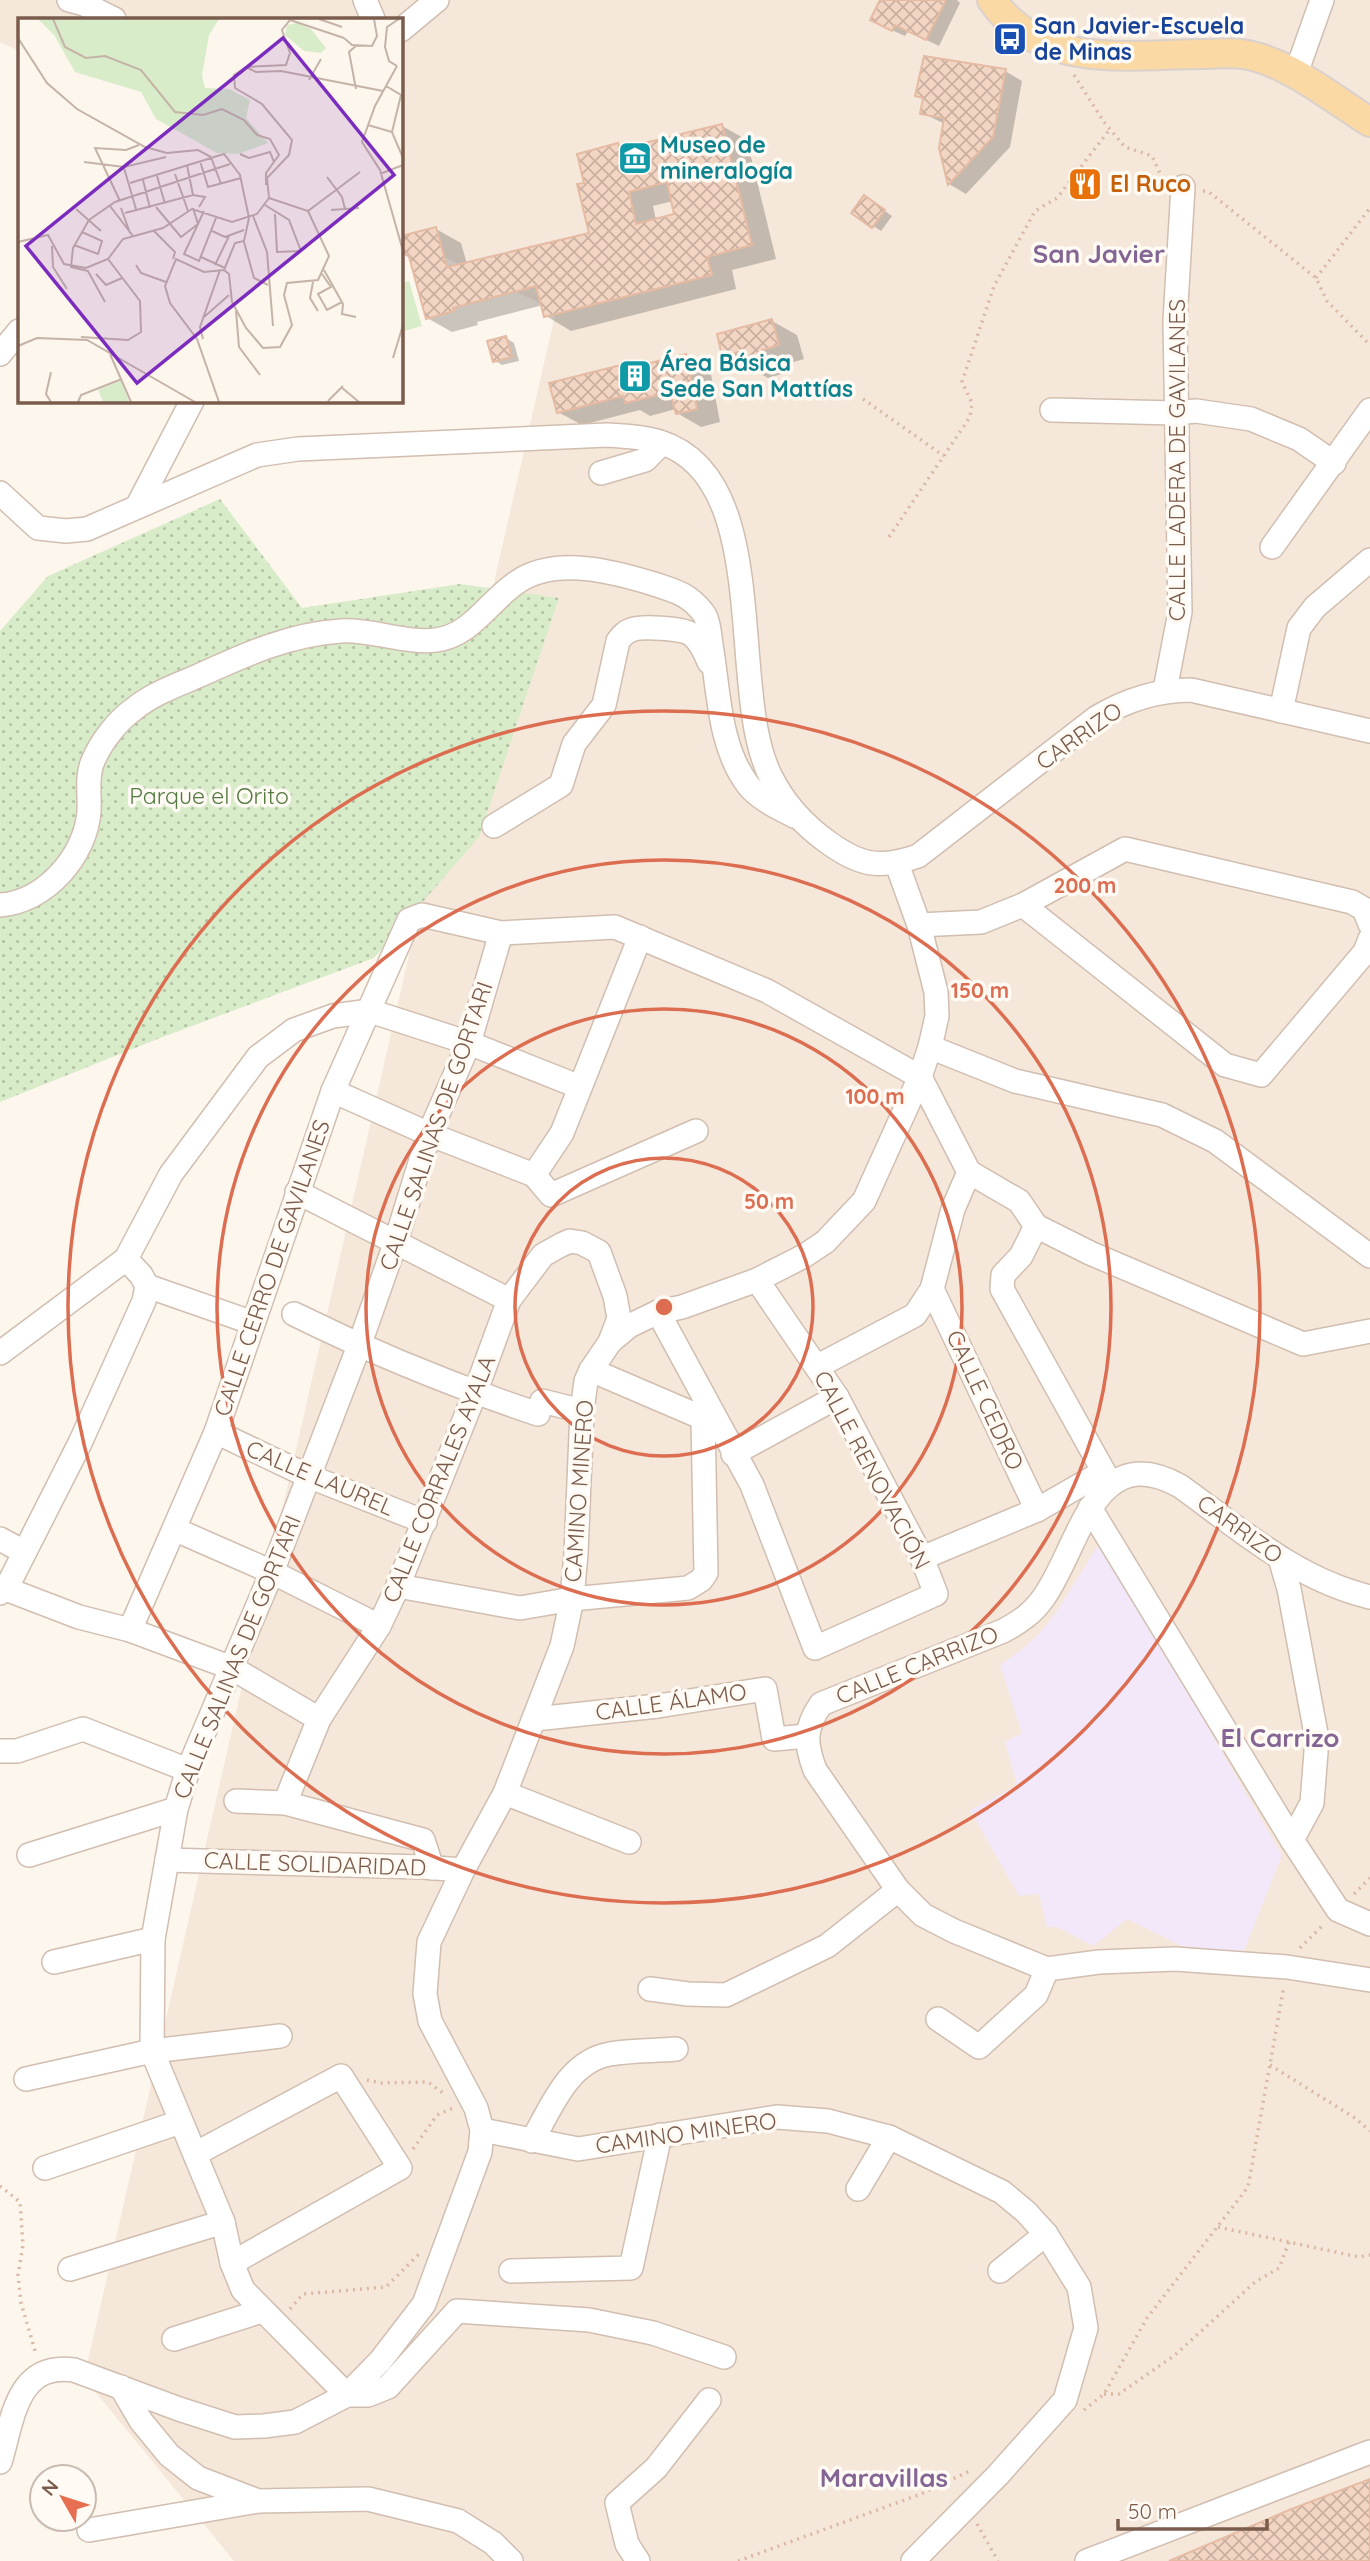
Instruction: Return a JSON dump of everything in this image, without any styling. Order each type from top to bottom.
[{"type":"main road","points":[[992,0],[1016,28],[1041,43],[1067,52],[1242,54],[1267,60],[1370,122]]},
{"type":"street","points":[[69,0],[84,4],[112,18]]},
{"type":"street","points":[[365,0],[373,18]]},
{"type":"street","points":[[402,29],[438,0]]},
{"type":"street","points":[[1295,76],[1322,0]]},
{"type":"street","name":"CALLE LADERA DE GAVILANES","points":[[1165,690],[1180,612],[1175,321],[1184,187]]},
{"type":"street","points":[[0,356],[18,332]]},
{"type":"street","points":[[0,356],[18,355]]},
{"type":"street","points":[[137,507],[191,402]]},
{"type":"street","points":[[1052,410],[1175,414],[1196,411],[1251,419],[1299,439],[1334,463]]},
{"type":"street","points":[[1272,547],[1370,410]]},
{"type":"street","points":[[0,494],[38,528],[66,531],[87,529],[257,455],[298,449],[607,435],[638,437],[662,443],[700,468],[713,485],[724,508],[733,533],[761,751],[770,775],[804,822]]},
{"type":"street","points":[[601,473],[645,460],[662,443]]},
{"type":"street","points":[[1280,711],[1299,628],[1315,607],[1370,561]]},
{"type":"street","points":[[0,905],[16,904],[41,891],[75,854],[89,814],[92,763],[108,735],[133,709],[169,688],[262,648],[307,636],[344,631],[436,641],[461,632],[517,581],[546,570],[575,568],[630,576],[687,597],[706,616],[725,734],[732,757],[749,786],[768,802],[804,822],[846,855],[872,865],[897,864]]},
{"type":"street","points":[[494,825],[561,785],[574,744],[604,705],[618,641],[625,633],[634,629],[681,630],[692,635],[701,645],[716,674]]},
{"type":"street","name":"CARRIZO","points":[[897,864],[918,856],[938,842],[1096,718],[1119,704],[1165,690],[1191,690],[1370,731]]},
{"type":"street","points":[[919,925],[981,922],[1023,905],[1125,849],[1352,902],[1364,909],[1370,924]]},
{"type":"street","name":"CAMINO MINERO","points":[[42,2372],[61,2368],[74,2370],[235,2427],[295,2421],[347,2395],[381,2360],[424,2304],[481,2152],[482,2130],[430,2021],[425,1994],[429,1942],[463,1870],[505,1793],[562,1646],[572,1599],[586,1381],[610,1342],[629,1326],[659,1312],[682,1307],[757,1280],[804,1256],[824,1242],[864,1201],[920,1077],[937,1016],[936,992],[919,925],[897,864]]},
{"type":"street","points":[[1023,905],[1226,1065],[1261,1075],[1365,952],[1370,939]]},
{"type":"street","name":"CALLE CERRO DE GAVILANES","points":[[130,1630],[216,1432],[332,1091],[409,920],[422,915],[501,933]]},
{"type":"street","points":[[501,933],[615,927],[767,991],[920,1077],[969,1172],[1018,1200],[1036,1226],[1090,1253],[1303,1344],[1370,1331]]},
{"type":"street","name":"CALLE SALINAS DE GORTARI","points":[[347,2395],[243,2290],[232,2263],[223,2222],[152,2051],[153,1939],[176,1809],[188,1770],[272,1572],[359,1346],[395,1244],[429,1134],[469,1043],[501,933]]},
{"type":"street","points":[[534,1175],[562,1133],[640,937]]},
{"type":"street","points":[[0,1353],[126,1259],[171,1174],[258,1057],[294,1031],[333,1016],[370,1011],[469,1043],[580,1087]]},
{"type":"street","points":[[930,1047],[1015,1081],[1162,1115],[1194,1130],[1215,1140],[1370,1256]]},
{"type":"street","points":[[332,1091],[429,1134],[534,1175],[551,1195],[696,1131]]},
{"type":"street","points":[[818,1366],[915,1315],[932,1289],[953,1209],[969,1172]]},
{"type":"street","points":[[297,1192],[509,1300]]},
{"type":"street","points":[[1036,1226],[1021,1256],[1003,1275],[1002,1289],[1106,1477]]},
{"type":"street","name":"CALLE CORRALES AYALA","points":[[285,1803],[319,1719],[379,1626],[398,1586],[509,1300],[543,1255],[570,1241],[582,1243],[599,1252],[615,1296],[619,1318],[610,1342]]},
{"type":"street","points":[[126,1259],[147,1286],[144,1301],[80,1443],[3,1591],[79,1617],[130,1630],[232,1668],[319,1719]]},
{"type":"street","name":"CALLE RENOVACIÓN","points":[[733,1454],[752,1485],[768,1521],[815,1648],[936,1594],[922,1558],[838,1397],[757,1280]]},
{"type":"street","points":[[147,1286],[253,1324]]},
{"type":"street","name":"CALLE CEDRO","points":[[932,1289],[1037,1510]]},
{"type":"street","points":[[659,1312],[733,1454],[838,1397]]},
{"type":"street","points":[[294,1314],[359,1346],[475,1393],[538,1414],[542,1401],[582,1411]]},
{"type":"street","points":[[398,1586],[520,1608],[572,1599],[688,1588],[701,1580],[706,1573],[703,1418],[591,1370]]},
{"type":"street","name":"CALLE LAUREL","points":[[216,1432],[308,1476],[425,1522]]},
{"type":"street","name":"CARRIZO","points":[[922,1558],[1037,1510],[1106,1477],[1140,1474],[1163,1476],[1280,1558],[1319,1581],[1370,1597]]},
{"type":"street","name":"CALLE CARRIZO","points":[[807,1737],[812,1716],[821,1704],[1003,1631],[1026,1618],[1055,1580],[1106,1477]]},
{"type":"street","points":[[1090,1508],[1292,1840],[1338,1910],[1370,1924]]},
{"type":"street","points":[[174,1529],[272,1572],[379,1626]]},
{"type":"street","points":[[0,1539],[24,1552]]},
{"type":"street","points":[[1280,1558],[1289,1589],[1317,1739],[1312,1803],[1292,1840]]},
{"type":"street","name":"CALLE ÁLAMO","points":[[535,1719],[658,1706],[765,1689],[774,1739],[807,1737]]},
{"type":"street","points":[[0,1751],[17,1751],[83,1729],[188,1770]]},
{"type":"street","points":[[807,1737],[807,1748],[815,1770],[898,1890],[923,1915],[938,1924],[1047,1969],[1099,1962],[1175,1959],[1287,1968],[1370,1980]]},
{"type":"street","points":[[505,1793],[629,1842]]},
{"type":"street","points":[[236,1801],[285,1803],[423,1840],[432,1868]]},
{"type":"street","points":[[29,1855],[176,1809]]},
{"type":"street","name":"CALLE SOLIDARIDAD","points":[[167,1860],[463,1870]]},
{"type":"street","points":[[650,1989],[726,1995],[827,1946],[898,1890]]},
{"type":"street","points":[[54,1962],[153,1939]]},
{"type":"street","points":[[937,2019],[979,2047],[1036,1995],[1047,1969]]},
{"type":"street","points":[[26,2079],[152,2051],[280,2036]]},
{"type":"street","points":[[532,2141],[562,2088],[578,2069],[608,2054],[676,2049]]},
{"type":"street","points":[[195,2154],[341,2076],[400,2168],[232,2263]]},
{"type":"street","name":"CAMINO MINERO","points":[[482,2130],[578,2149],[776,2117],[828,2122],[889,2137],[1002,2192],[1046,2234],[1079,2287],[1086,2328],[1065,2400],[998,2475],[913,2561]]},
{"type":"street","points":[[44,2168],[180,2122]]},
{"type":"street","points":[[510,2271],[631,2268],[660,2135]]},
{"type":"street","points":[[859,2189],[889,2137]]},
{"type":"street","points":[[70,2269],[223,2222]]},
{"type":"street","points":[[1000,2271],[1046,2234]]},
{"type":"street","points":[[347,2395],[369,2395],[388,2387],[457,2311],[589,2320],[653,2333],[724,2357]]},
{"type":"street","points":[[174,2339],[270,2316]]},
{"type":"street","points":[[0,2462],[20,2397],[26,2386],[42,2372]]},
{"type":"street","points":[[121,2387],[141,2421],[169,2455],[198,2478],[258,2501]]},
{"type":"street","points":[[638,2561],[627,2544],[617,2503],[656,2468],[709,2400]]},
{"type":"street","points":[[169,2455],[168,2429],[179,2409]]},
{"type":"street","points":[[1087,2561],[1370,2452]]},
{"type":"street","points":[[98,2528],[258,2501],[368,2499],[458,2521],[492,2543],[511,2561]]},
{"type":"path","points":[[889,537],[970,417],[972,403],[962,382],[994,286],[1035,211],[1057,198],[1110,129]]},
{"type":"path","points":[[1370,208],[1316,278],[1327,301],[1370,345]]},
{"type":"path","points":[[863,399],[944,456]]},
{"type":"path","points":[[1287,1968],[1248,2187],[1147,2318],[1104,2394],[1119,2394],[1175,2355],[1255,2282],[1279,2268],[1289,2242]]},
{"type":"path","points":[[1270,2065],[1355,2118],[1370,2131]]},
{"type":"path","points":[[341,2076],[380,2083],[428,2082],[450,2099],[470,2106]]},
{"type":"path","points":[[400,2168],[437,2115],[470,2106]]},
{"type":"path","points":[[0,2186],[20,2202],[23,2245],[18,2275],[21,2303],[42,2372]]},
{"type":"path","points":[[1218,2227],[1359,2257],[1370,2255]]},
{"type":"path","points":[[270,2316],[303,2294],[386,2287],[423,2251]]},
{"type":"path","points":[[738,2561],[921,2494],[979,2466]]},
{"type":"path","points":[[972,2513],[994,2560]]},
{"type":"shaded area","points":[[0,0],[1370,0],[1370,2561],[234,2561],[84,2378],[556,311],[402,236],[402,18],[18,18],[18,51],[0,42]]},
{"type":"shaded area","points":[[1100,1542],[1282,1855],[1243,1953],[1182,1946],[1127,1919],[1093,1946],[1057,1927],[1047,1927],[1039,1894],[1019,1896],[970,1810],[1017,1786],[1005,1742],[1022,1733],[1000,1665],[1041,1632]]},
{"type":"green space","points":[[409,281],[422,326],[402,332],[402,283]]},
{"type":"green space","name":"Parque el Orito","points":[[220,499],[302,608],[460,584],[559,598],[479,837],[374,958],[160,1038],[0,1102],[0,631],[48,576]]},
{"type":"building","points":[[880,0],[946,0],[926,40],[895,25],[892,31],[870,20]]},
{"type":"building","points":[[924,56],[1006,69],[993,137],[948,185],[939,148],[944,118],[920,114],[923,98],[915,96]]},
{"type":"building","points":[[722,124],[752,245],[707,257],[712,275],[544,317],[536,286],[453,308],[454,311],[426,319],[408,253],[402,255],[402,236],[436,227],[447,267],[589,233],[577,184],[584,183],[577,154],[618,143],[620,149]],"holes":[[[667,182],[674,214],[636,224],[629,192]]]},
{"type":"building","points":[[864,195],[885,210],[872,228],[851,213]]},
{"type":"building","points":[[772,319],[779,345],[762,350],[764,358],[741,364],[738,352],[722,356],[717,334]]},
{"type":"building","points":[[506,336],[512,357],[493,362],[487,341]]},
{"type":"building","name":"Área Básica Sede San Mattías","points":[[686,354],[697,409],[676,414],[670,392],[625,403],[623,396],[557,413],[549,383],[625,364],[626,369]]},
{"type":"building","points":[[1370,2479],[1370,2561],[1169,2561],[1289,2510]]},
{"type":"place","name":"San Javier-Escuela de Minas","points":[[1010,39]]},
{"type":"place","name":"Museo de mineralogía","points":[[635,158]]},
{"type":"place","name":"El Ruco","points":[[1085,184]]},
{"type":"place","name":"Área Básica Sede San Mattías","points":[[635,376]]},
{"type":"district","name":"San Javier","points":[[1099,254]]},
{"type":"district","name":"El Carrizo","points":[[1280,1738]]},
{"type":"district","name":"Maravillas","points":[[884,2478]]}]
